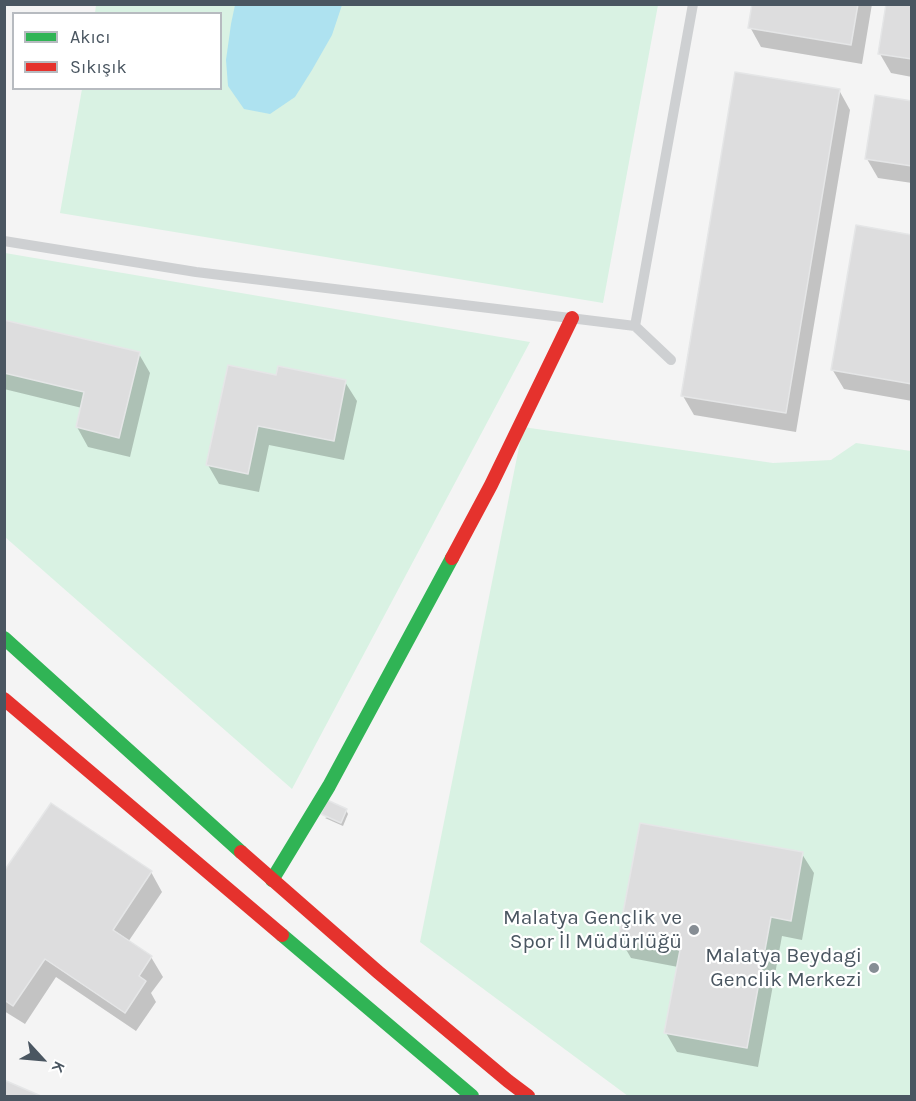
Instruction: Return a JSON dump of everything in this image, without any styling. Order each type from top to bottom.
[{"type":"main road","points":[[272,880],[329,786],[491,485],[572,318]]},
{"type":"main road","points":[[4,638],[272,880],[378,972],[528,1096]]},
{"type":"main road","points":[[4,699],[472,1096]]},
{"type":"lane","points":[[635,326],[693,4]]},
{"type":"lane","points":[[4,241],[196,272],[635,326],[671,360]]},
{"type":"green space","points":[[96,5],[658,5],[603,303],[60,213],[82,90],[222,90],[222,12],[95,12]]},
{"type":"green space","points":[[5,253],[530,342],[292,789],[5,537]]},
{"type":"green space","points":[[523,427],[773,463],[831,460],[856,443],[911,451],[911,1096],[628,1096],[420,942]]},
{"type":"water","points":[[235,5],[342,5],[332,35],[295,97],[270,114],[244,109],[228,86],[226,60]]},
{"type":"building","points":[[752,4],[858,4],[851,45],[748,28]]},
{"type":"building","points":[[886,4],[912,4],[912,59],[878,54]]},
{"type":"building","points":[[735,72],[840,89],[786,413],[681,396]]},
{"type":"building","points":[[875,95],[912,101],[912,166],[865,159]]},
{"type":"building","points":[[856,225],[912,235],[912,384],[831,370]]},
{"type":"building","points":[[4,320],[140,352],[119,438],[76,427],[84,392],[4,373]]},
{"type":"building","points":[[228,365],[276,375],[278,366],[346,380],[334,441],[258,426],[248,474],[206,465]]},
{"type":"building","points":[[327,800],[347,809],[341,823],[321,814]]},
{"type":"building","points":[[51,803],[152,871],[113,930],[152,956],[139,976],[146,981],[125,1013],[45,959],[13,1006],[4,1000],[4,871]]},
{"type":"building","name":"Malatya Gençlik ve Spor İl Müdürlüğü","points":[[640,823],[803,852],[791,921],[771,917],[747,1048],[664,1033],[680,950],[618,939]]},
{"type":"building","points":[[4,1080],[41,1096],[4,1096]]},
{"type":"traffic: fast","points":[[272,880],[329,786],[452,558]]},
{"type":"traffic: fast","points":[[4,638],[241,852]]},
{"type":"traffic: fast","points":[[282,935],[472,1096]]},
{"type":"traffic: jam","points":[[452,558],[491,485],[572,318]]},
{"type":"traffic: jam","points":[[4,699],[282,935]]},
{"type":"traffic: jam","points":[[241,852],[378,972],[528,1096]]},
{"type":"place","name":"Malatya Gençlik ve Spor İl Müdürlüğü","points":[[694,930]]},
{"type":"place","name":"Malatya Beydagi Genclik Merkezi","points":[[874,968]]}]
